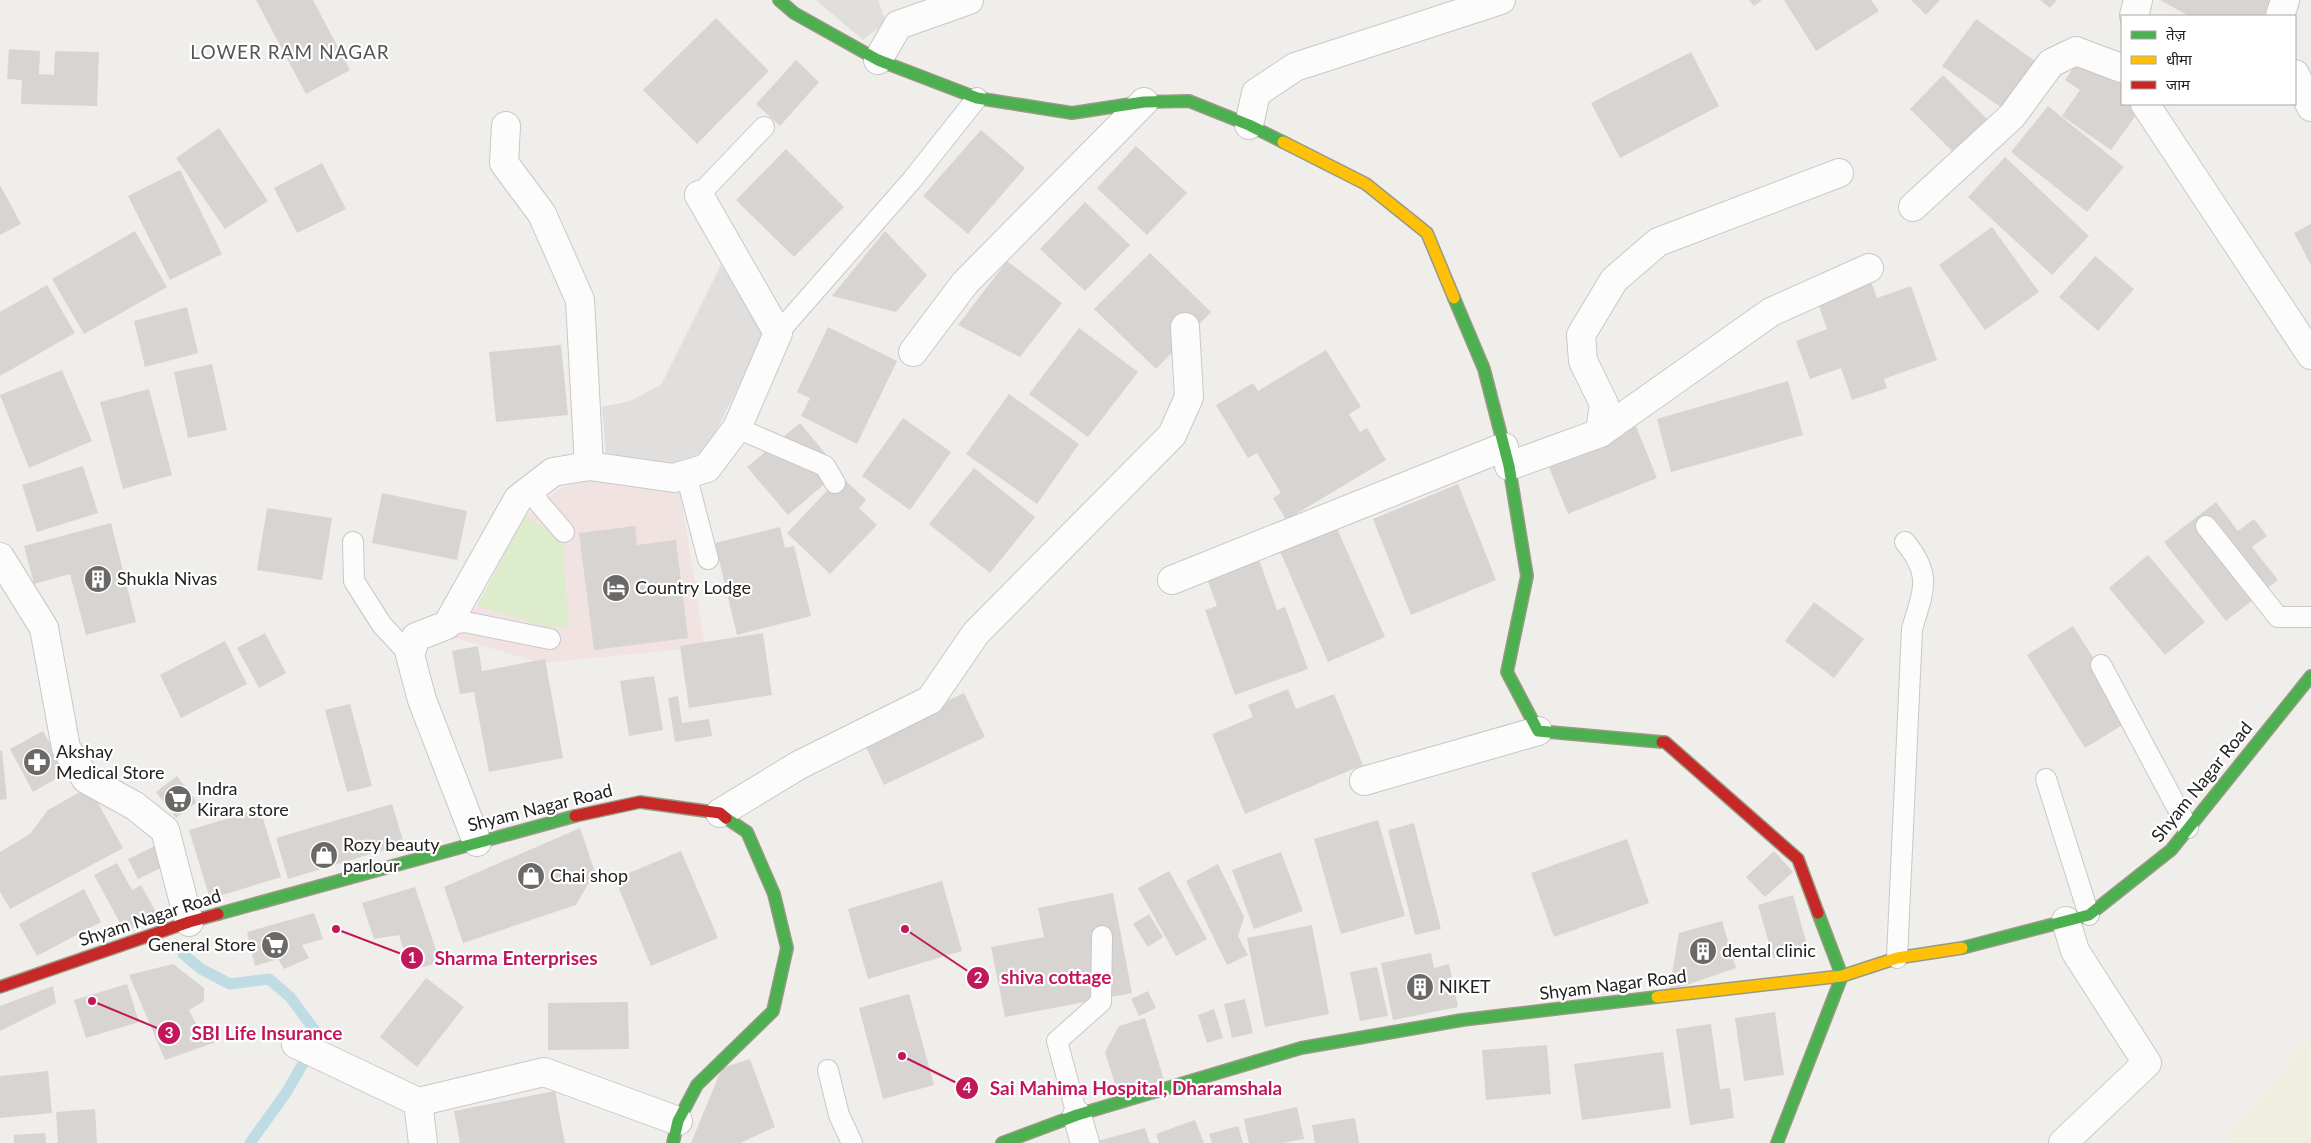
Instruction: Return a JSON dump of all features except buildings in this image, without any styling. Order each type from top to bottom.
[{"type":"street","points":[[779,0],[794,13],[878,60],[977,98],[1072,113],[1144,102],[1189,101],[1249,125],[1366,184],[1427,233],[1484,369],[1507,457],[1527,576],[1507,672],[1538,731]]},
{"type":"street","points":[[878,60],[898,26],[969,0]]},
{"type":"street","points":[[1249,125],[1256,92],[1295,67],[1501,0]]},
{"type":"street","points":[[2134,15],[2138,0]]},
{"type":"street","points":[[2280,15],[2285,0]]},
{"type":"street","points":[[1913,207],[2012,116],[2051,63],[2076,51],[2121,67]]},
{"type":"street","points":[[2296,76],[2311,107]]},
{"type":"street","points":[[913,352],[965,283],[1144,102]]},
{"type":"street","points":[[2146,105],[2311,355]]},
{"type":"street","points":[[506,126],[504,163],[542,214],[580,300],[589,466]]},
{"type":"street","points":[[1600,433],[1604,404],[1583,361],[1581,334],[1614,280],[1658,242],[1839,173]]},
{"type":"street","points":[[477,842],[422,700],[410,655],[416,637],[447,625],[518,500],[553,472],[589,466],[674,478],[707,468],[737,428],[778,333],[699,195]]},
{"type":"street","points":[[1172,580],[1507,457],[1600,433],[1771,312],[1869,268]]},
{"type":"street","points":[[720,813],[799,765],[930,700],[976,633],[1172,435],[1189,396],[1185,326]]},
{"type":"street","points":[[4,575],[44,628],[66,748],[86,779],[135,806],[165,830],[189,922]]},
{"type":"street","name":"Shyam Nagar Road","points":[[1002,1143],[1077,1115],[1301,1048],[1462,1020],[1842,976],[1897,958],[1973,946],[2077,918],[2171,850],[2311,676]]},
{"type":"street","points":[[1364,781],[1538,731],[1665,742],[1798,860],[1842,976],[1778,1143]]},
{"type":"street","name":"Shyam Nagar Road","points":[[0,987],[189,922],[567,818],[640,802],[720,813],[747,832],[774,894],[787,948],[773,1011],[697,1085],[676,1132]]},
{"type":"street","points":[[2063,1143],[2148,1063],[2076,951],[2077,918]]},
{"type":"street","points":[[296,1044],[418,1102],[544,1072],[676,1132]]},
{"type":"street","points":[[418,1102],[423,1143]]},
{"type":"street","points":[[1077,1115],[1085,1143]]},
{"type":"lane","points":[[778,333],[912,180],[977,98]]},
{"type":"lane","points":[[699,195],[764,128]]},
{"type":"lane","points":[[737,428],[825,466],[835,483]]},
{"type":"lane","points":[[686,474],[708,559]]},
{"type":"lane","points":[[530,489],[564,532]]},
{"type":"lane","points":[[2206,526],[2278,617],[2311,616]]},
{"type":"lane","points":[[353,542],[354,581],[382,625],[410,655]]},
{"type":"lane","points":[[1897,958],[1912,630],[1924,586],[1919,559],[1905,542]]},
{"type":"lane","points":[[447,625],[465,622],[550,639]]},
{"type":"lane","points":[[2102,665],[2188,828]]},
{"type":"lane","points":[[2046,779],[2077,918]]},
{"type":"lane","points":[[1077,1115],[1057,1041],[1101,1002],[1102,936]]},
{"type":"lane","points":[[828,1070],[839,1114],[852,1143]]},
{"type":"shaded area","points":[[816,0],[878,0],[886,22],[863,40]]},
{"type":"shaded area","points":[[721,265],[765,332],[708,448],[690,458],[668,465],[606,453],[602,407],[630,401],[661,385]]},
{"type":"shaded area","points":[[587,478],[680,492],[705,647],[542,663],[452,637],[477,606],[525,516],[559,489]]},
{"type":"green space","points":[[525,516],[562,539],[569,626],[549,627],[477,606]]},
{"type":"green space","points":[[2311,1036],[2311,1143],[2231,1143],[2227,1139]]},
{"type":"waterway","points":[[183,954],[201,969],[230,984],[269,979],[290,997],[319,1036],[286,1093],[250,1143]]},
{"type":"traffic: fast","points":[[779,0],[794,13],[878,60],[977,98],[1072,113],[1144,102],[1189,101],[1249,125],[1283,142]]},
{"type":"traffic: fast","points":[[1454,298],[1484,369],[1509,466],[1527,576],[1507,672],[1538,731],[1662,742]]},
{"type":"traffic: fast","points":[[1962,948],[2089,915],[2171,850],[2311,676]]},
{"type":"traffic: fast","points":[[218,914],[575,816]]},
{"type":"traffic: fast","points":[[673,1143],[678,1121],[697,1085],[773,1011],[787,948],[774,894],[747,832],[726,818]]},
{"type":"traffic: fast","points":[[1777,1143],[1842,976],[1818,913]]},
{"type":"traffic: fast","points":[[1002,1143],[1077,1115],[1301,1048],[1462,1020],[1657,997]]},
{"type":"traffic: slow","points":[[1283,142],[1366,184],[1427,233],[1454,298]]},
{"type":"traffic: slow","points":[[1657,997],[1842,976],[1897,958],[1962,948]]},
{"type":"traffic: jam","points":[[1662,742],[1665,742],[1798,859],[1818,913]]},
{"type":"traffic: jam","points":[[575,816],[640,802],[720,813],[726,818]]},
{"type":"traffic: jam","points":[[0,987],[189,922],[218,914]]},
{"type":"place","name":"Shukla Nivas","points":[[98,579]]},
{"type":"place","name":"Country Lodge","points":[[616,588]]},
{"type":"place","name":"Akshay Medical Store","points":[[37,762]]},
{"type":"place","name":"Indra Kirara store","points":[[178,799]]},
{"type":"place","name":"Rozy beauty parlour","points":[[324,855]]},
{"type":"place","name":"Chai shop","points":[[531,876]]},
{"type":"place","name":"Sharma Enterprises","points":[[336,929]]},
{"type":"place","name":"shiva cottage","points":[[905,929]]},
{"type":"place","name":"General Store","points":[[275,945]]},
{"type":"place","name":"dental clinic","points":[[1703,951]]},
{"type":"place","name":"NIKET","points":[[1420,987]]},
{"type":"place","name":"SBI Life Insurance","points":[[92,1001]]},
{"type":"place","name":"Sai Mahima Hospital, Dharamshala","points":[[902,1056]]},
{"type":"district","name":"LOWER RAM NAGAR","points":[[290,52]]}]
